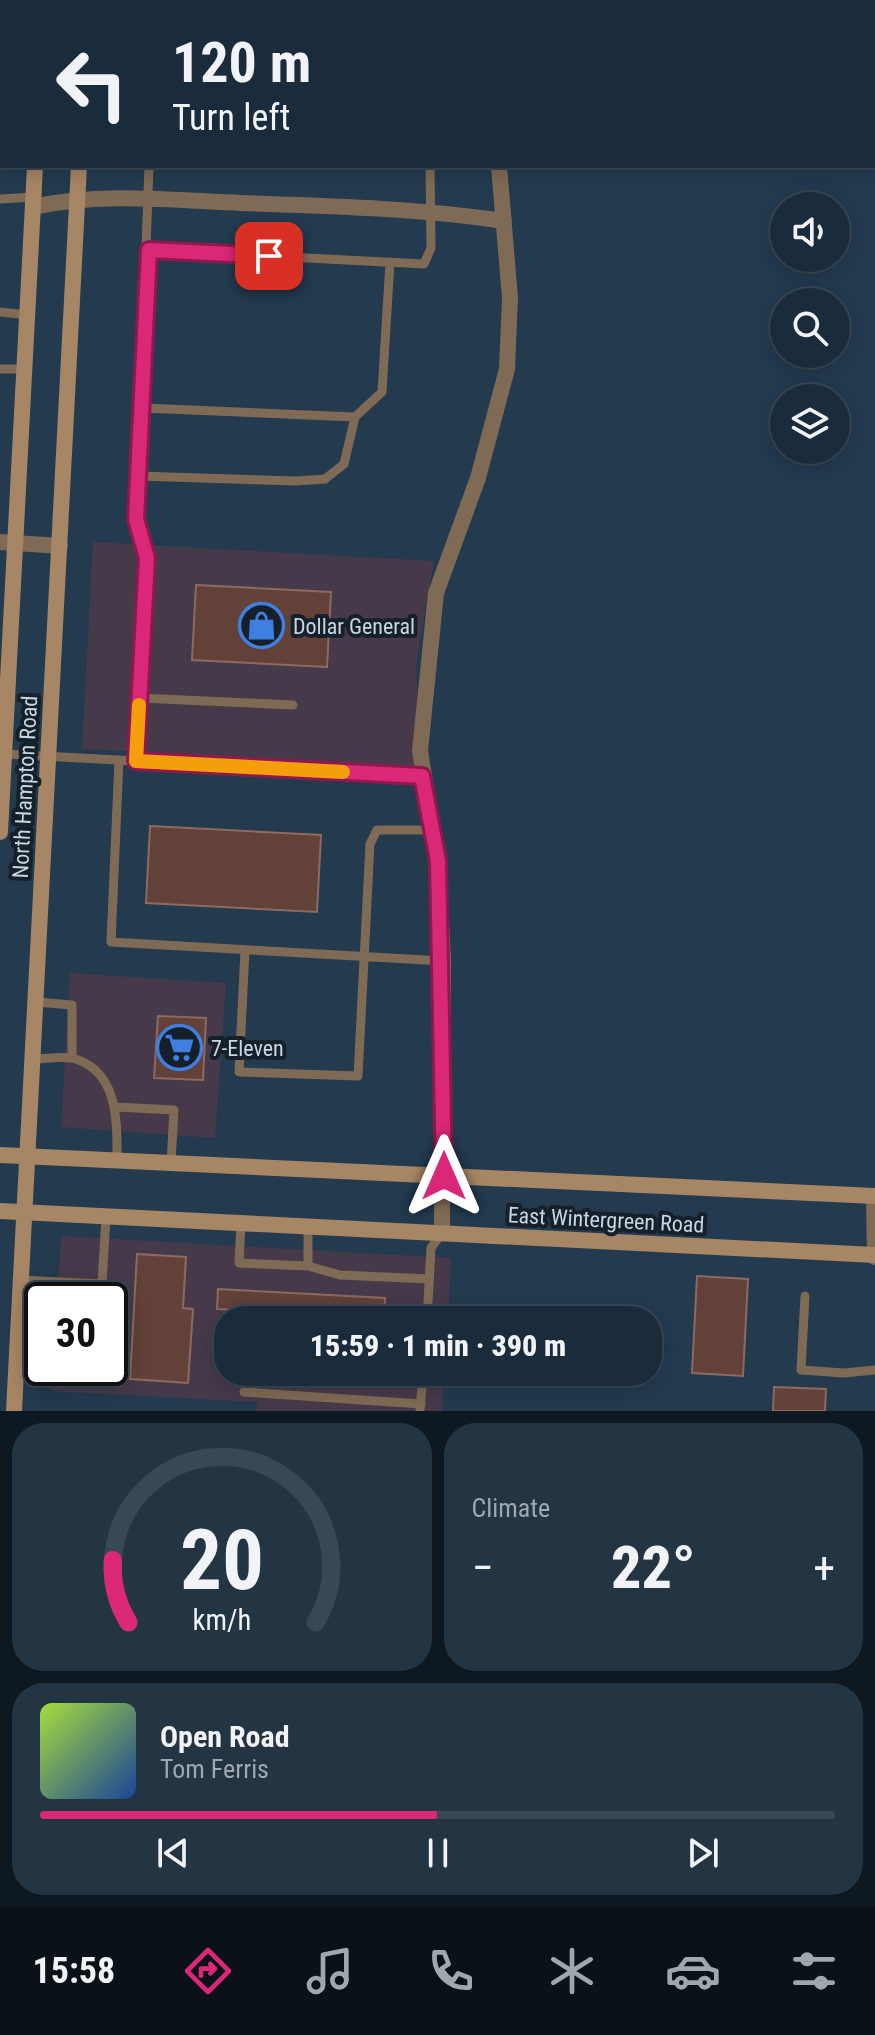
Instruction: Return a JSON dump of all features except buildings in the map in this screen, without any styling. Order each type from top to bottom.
[{"type":"main road","name":"North Hampton Road","points":[[0,832],[8,543],[25,369],[35,168]]},
{"type":"main road","name":"North Hampton Road","points":[[14,1411],[79,168]]},
{"type":"main road","name":"East Wintergreen Road","points":[[0,1155],[875,1196]]},
{"type":"main road","name":"East Wintergreen Road","points":[[0,1211],[875,1256]]},
{"type":"street","points":[[442,1233],[443,961],[438,861],[420,751],[436,593],[478,478],[507,369],[510,298],[499,168]]},
{"type":"street","points":[[33,202],[78,197],[433,210],[504,221]]},
{"type":"street","points":[[8,543],[60,546]]},
{"type":"street","points":[[875,1196],[875,1256]]},
{"type":"lane","points":[[136,761],[147,558],[136,519],[151,199],[149,168]]},
{"type":"lane","points":[[149,250],[424,264],[431,248],[433,210],[430,168]]},
{"type":"lane","points":[[0,199],[33,202]]},
{"type":"lane","points":[[138,476],[296,481],[325,479],[344,464],[355,417],[382,392],[390,262]]},
{"type":"lane","points":[[0,312],[27,315]]},
{"type":"lane","points":[[0,369],[25,369]]},
{"type":"lane","points":[[142,408],[355,417]]},
{"type":"lane","points":[[139,698],[293,705]]},
{"type":"lane","points":[[4,754],[422,776]]},
{"type":"lane","points":[[119,760],[111,942],[443,961]]},
{"type":"lane","points":[[245,950],[239,1072],[358,1076],[370,844],[377,830],[431,830]]},
{"type":"lane","points":[[36,1002],[72,1005],[72,1058]]},
{"type":"lane","points":[[33,1059],[72,1058],[101,1074],[116,1107],[117,1160]]},
{"type":"lane","points":[[116,1107],[174,1110],[171,1163]]},
{"type":"lane","points":[[102,1282],[106,1217]]},
{"type":"lane","points":[[241,1224],[239,1263],[308,1266],[340,1275],[429,1279]]},
{"type":"lane","points":[[308,1227],[308,1266]]},
{"type":"lane","points":[[428,1306],[431,1248],[442,1233]]},
{"type":"lane","points":[[21,1280],[62,1282]]},
{"type":"lane","points":[[805,1296],[801,1370],[844,1373],[875,1370]]},
{"type":"lane","points":[[17,1344],[24,1345]]},
{"type":"lane","points":[[244,1392],[420,1408],[422,1386]]},
{"type":"shaded area","points":[[93,542],[434,561],[416,663],[421,767],[82,749]]},
{"type":"shaded area","points":[[70,973],[226,983],[215,1138],[61,1127]]},
{"type":"shaded area","points":[[61,1236],[451,1258],[449,1306],[214,1306],[214,1386],[443,1386],[442,1411],[257,1411],[257,1402],[51,1391],[51,1386],[128,1386],[128,1282],[58,1282]]},
{"type":"slow traffic","points":[[139,705],[136,761],[343,772]]},
{"type":"place","name":"Dollar General","points":[[262,626]]},
{"type":"place","name":"7-Eleven","points":[[180,1048]]},
{"type":"route","points":[[269,256],[149,250],[136,519],[147,558],[136,761],[422,776],[438,861],[443,961],[444,1176]]}]
